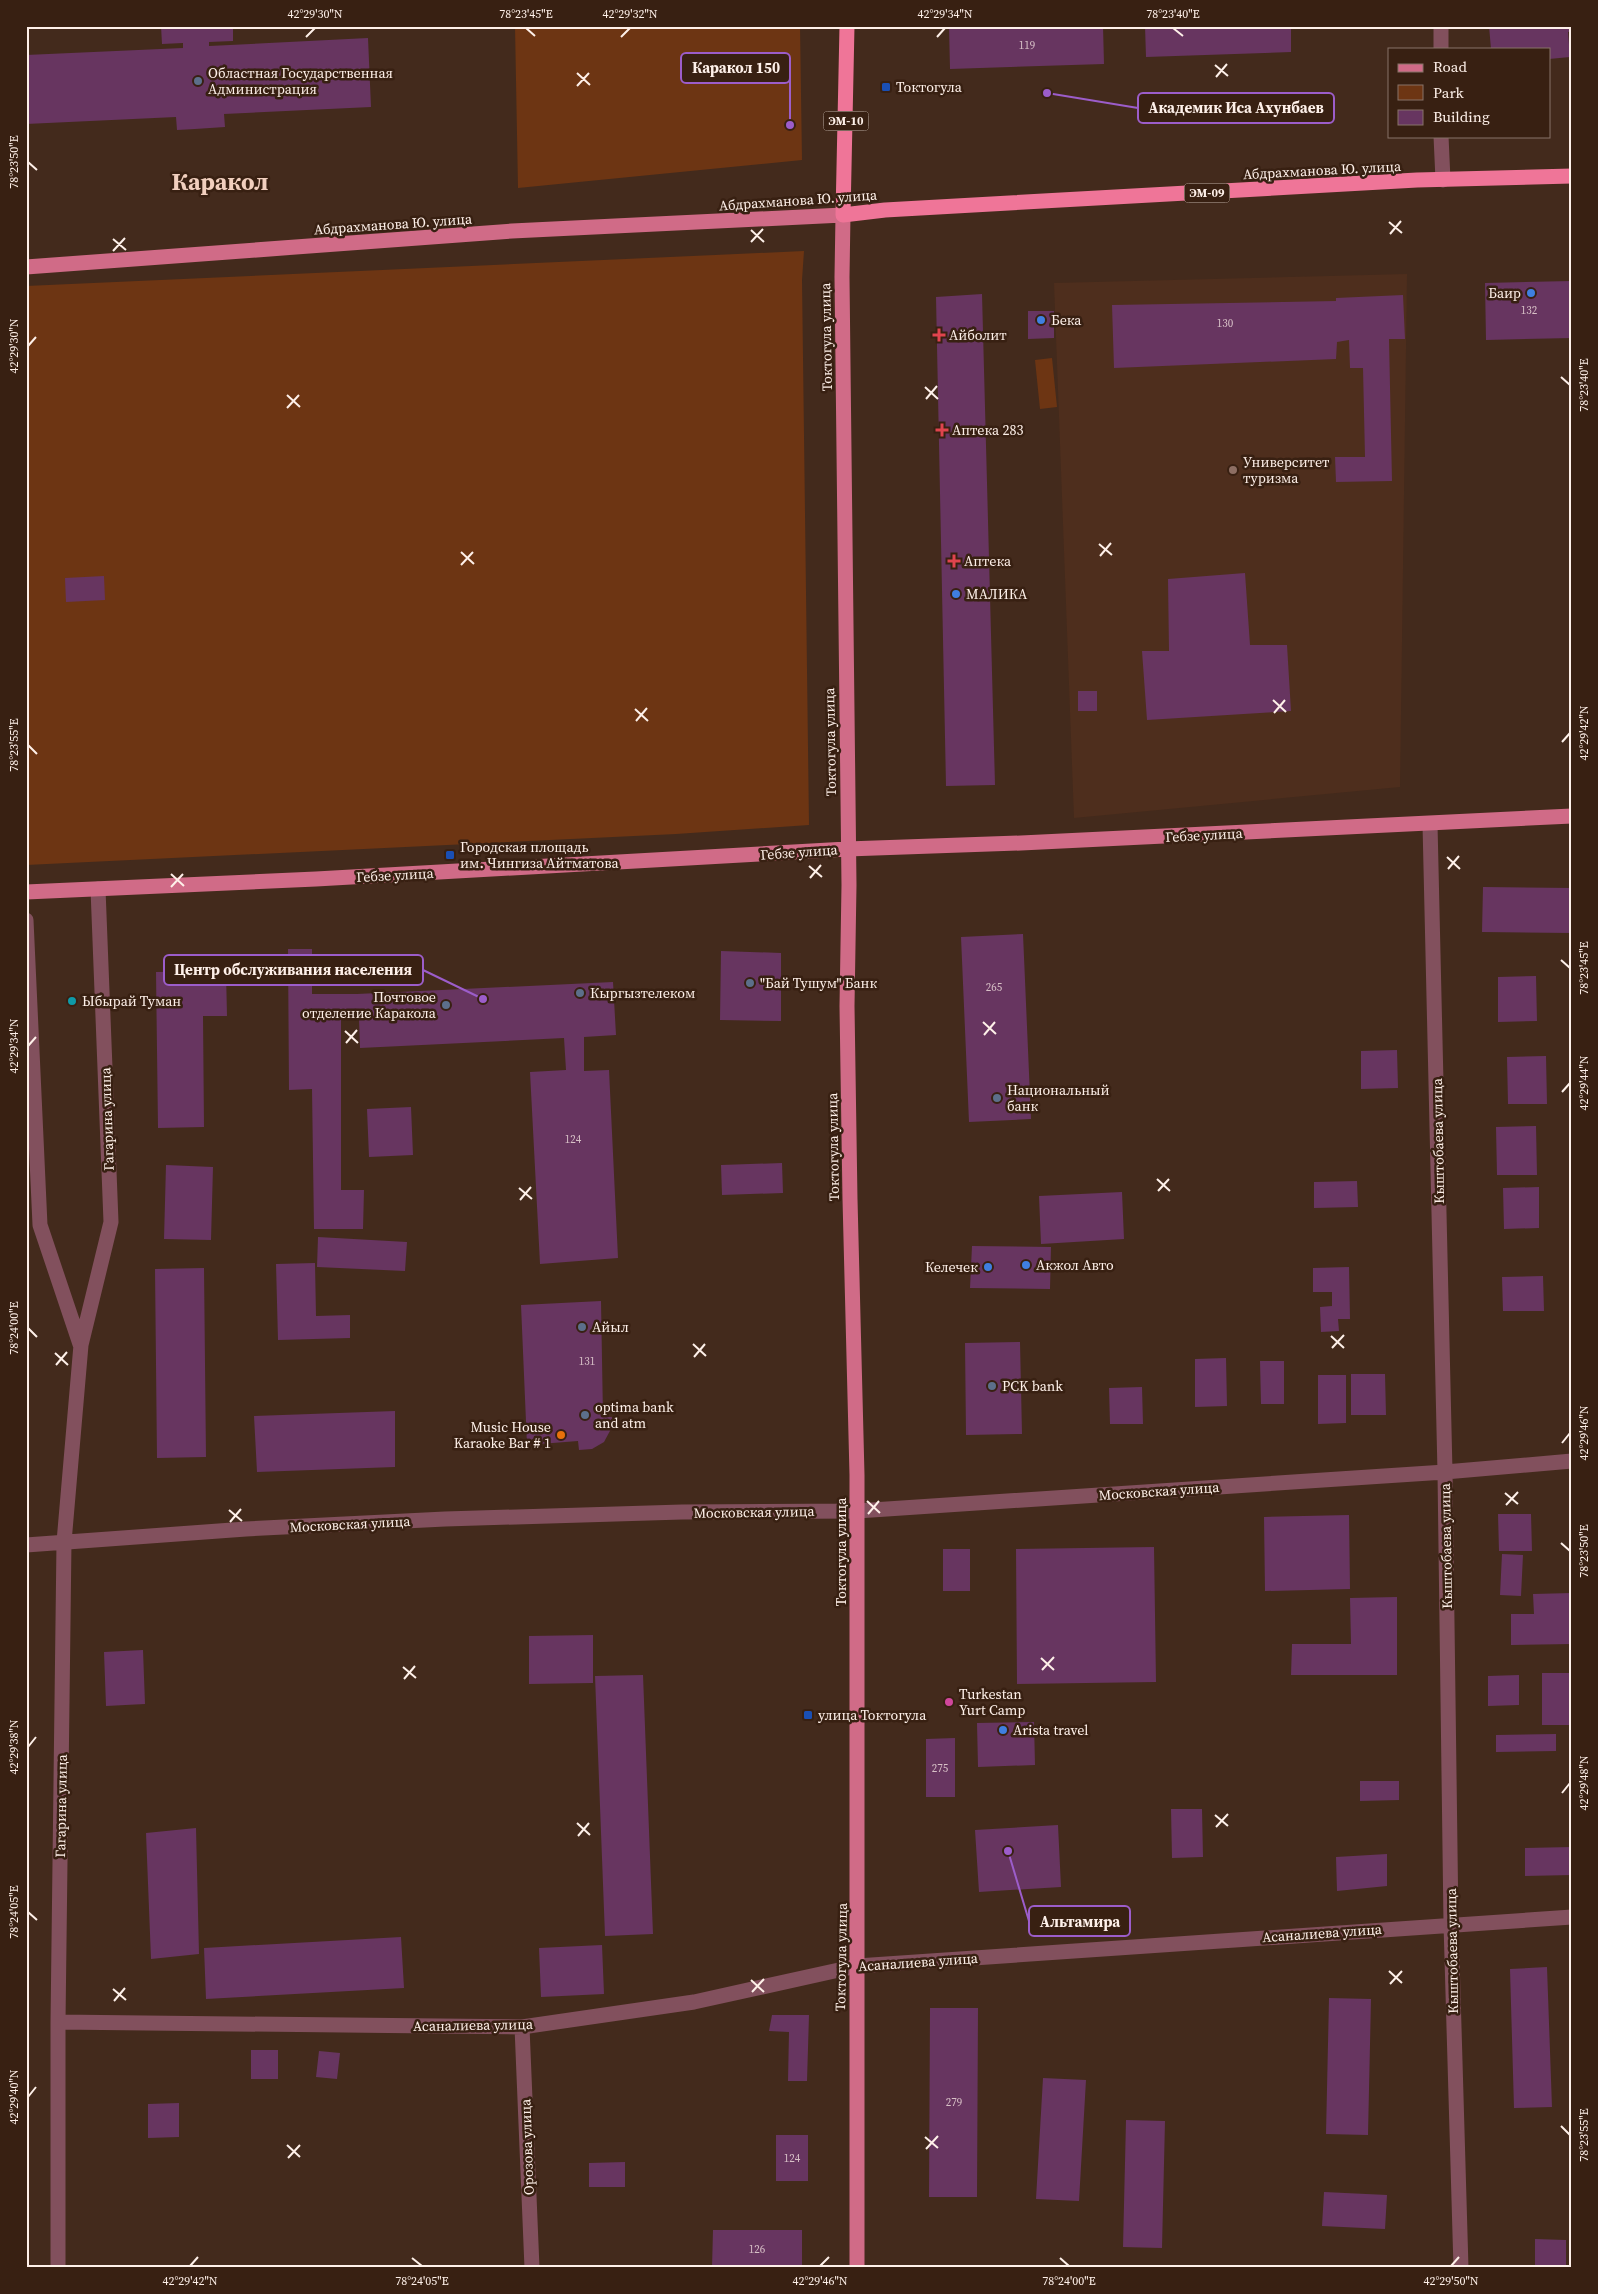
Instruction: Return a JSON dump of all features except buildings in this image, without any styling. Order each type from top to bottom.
[{"type":"highway","name":"Токтогула улица","points":[[843,215],[846,26]]},
{"type":"highway","name":"Абдрахманова Ю. улица","points":[[843,215],[885,210],[1442,180],[1572,176]]},
{"type":"main road","name":"Абдрахманова Ю. улица","points":[[26,268],[512,232],[843,215]]},
{"type":"main road","name":"Токтогула улица","points":[[843,215],[850,1199],[858,1510],[857,2268]]},
{"type":"main road","name":"Гебзе улица","points":[[26,892],[675,860],[847,849],[1032,843],[1572,816]]},
{"type":"street","points":[[1441,26],[1441,48]]},
{"type":"street","points":[[1441,138],[1442,180]]},
{"type":"street","name":"Кыштобаева улица","points":[[1430,824],[1445,1472],[1451,1924],[1461,2268]]},
{"type":"street","name":"Гагарина улица","points":[[58,2268],[58,2022],[64,1542],[80,1345],[111,1222],[98,889]]},
{"type":"street","name":"Гагарина улица","points":[[26,920],[40,1225],[80,1345]]},
{"type":"street","name":"Московская улица","points":[[26,1545],[246,1529],[445,1519],[682,1512],[858,1510],[1445,1472],[1572,1461]]},
{"type":"street","name":"Асаналиева улица","points":[[58,2022],[522,2027],[694,2002],[857,1966],[1572,1917]]},
{"type":"street","name":"Орозова улица","points":[[522,2027],[532,2268]]},
{"type":"shaded area","name":"Университет туризма","points":[[1407,274],[1400,787],[1074,818],[1054,283]]},
{"type":"green space","points":[[515,26],[800,26],[802,160],[518,188]]},
{"type":"green space","points":[[804,251],[802,280],[809,825],[676,834],[26,865],[26,286]]},
{"type":"green space","points":[[1052,358],[1057,407],[1040,409],[1035,360]]},
{"type":"place","name":"Областная Государственная Администрация","points":[[198,81]]},
{"type":"place","name":"Токтогула","points":[[886,87]]},
{"type":"place","name":"Академик Иса Ахунбаев","points":[[1047,93]]},
{"type":"place","name":"Каракол 150","points":[[790,125]]},
{"type":"place","name":"Баир","points":[[1531,293]]},
{"type":"place","name":"Бека","points":[[1041,320]]},
{"type":"place","name":"Айболит","points":[[939,335]]},
{"type":"place","name":"Аптека 283","points":[[942,430]]},
{"type":"place","name":"Университет туризма","points":[[1233,470]]},
{"type":"place","name":"Аптека","points":[[954,561]]},
{"type":"place","name":"МАЛИКА","points":[[956,594]]},
{"type":"place","name":"Городская площадь им. Чингиза Айтматова","points":[[450,855]]},
{"type":"place","name":"\"Бай Тушум\" Банк","points":[[750,983]]},
{"type":"place","name":"Кыргызтелеком","points":[[580,993]]},
{"type":"place","name":"Центр обслуживания населения","points":[[483,999]]},
{"type":"place","name":"Ыбырай Туман","points":[[72,1001]]},
{"type":"place","name":"Почтовое отделение Каракола","points":[[446,1005]]},
{"type":"place","name":"Национальный банк","points":[[997,1098]]},
{"type":"place","name":"Акжол Авто","points":[[1026,1265]]},
{"type":"place","name":"Келечек","points":[[988,1267]]},
{"type":"place","name":"Айыл","points":[[582,1327]]},
{"type":"place","name":"PCK bank","points":[[992,1386]]},
{"type":"place","name":"optima bank and atm","points":[[585,1415]]},
{"type":"place","name":"Music House Karaoke Bar # 1","points":[[561,1435]]},
{"type":"place","name":"Turkestan Yurt Camp","points":[[949,1702]]},
{"type":"place","name":"улица Токтогула","points":[[808,1715]]},
{"type":"place","name":"Arista travel","points":[[1003,1730]]},
{"type":"place","name":"Альтамира","points":[[1008,1851]]},
{"type":"district","name":"Каракол","points":[[220,182]]}]
